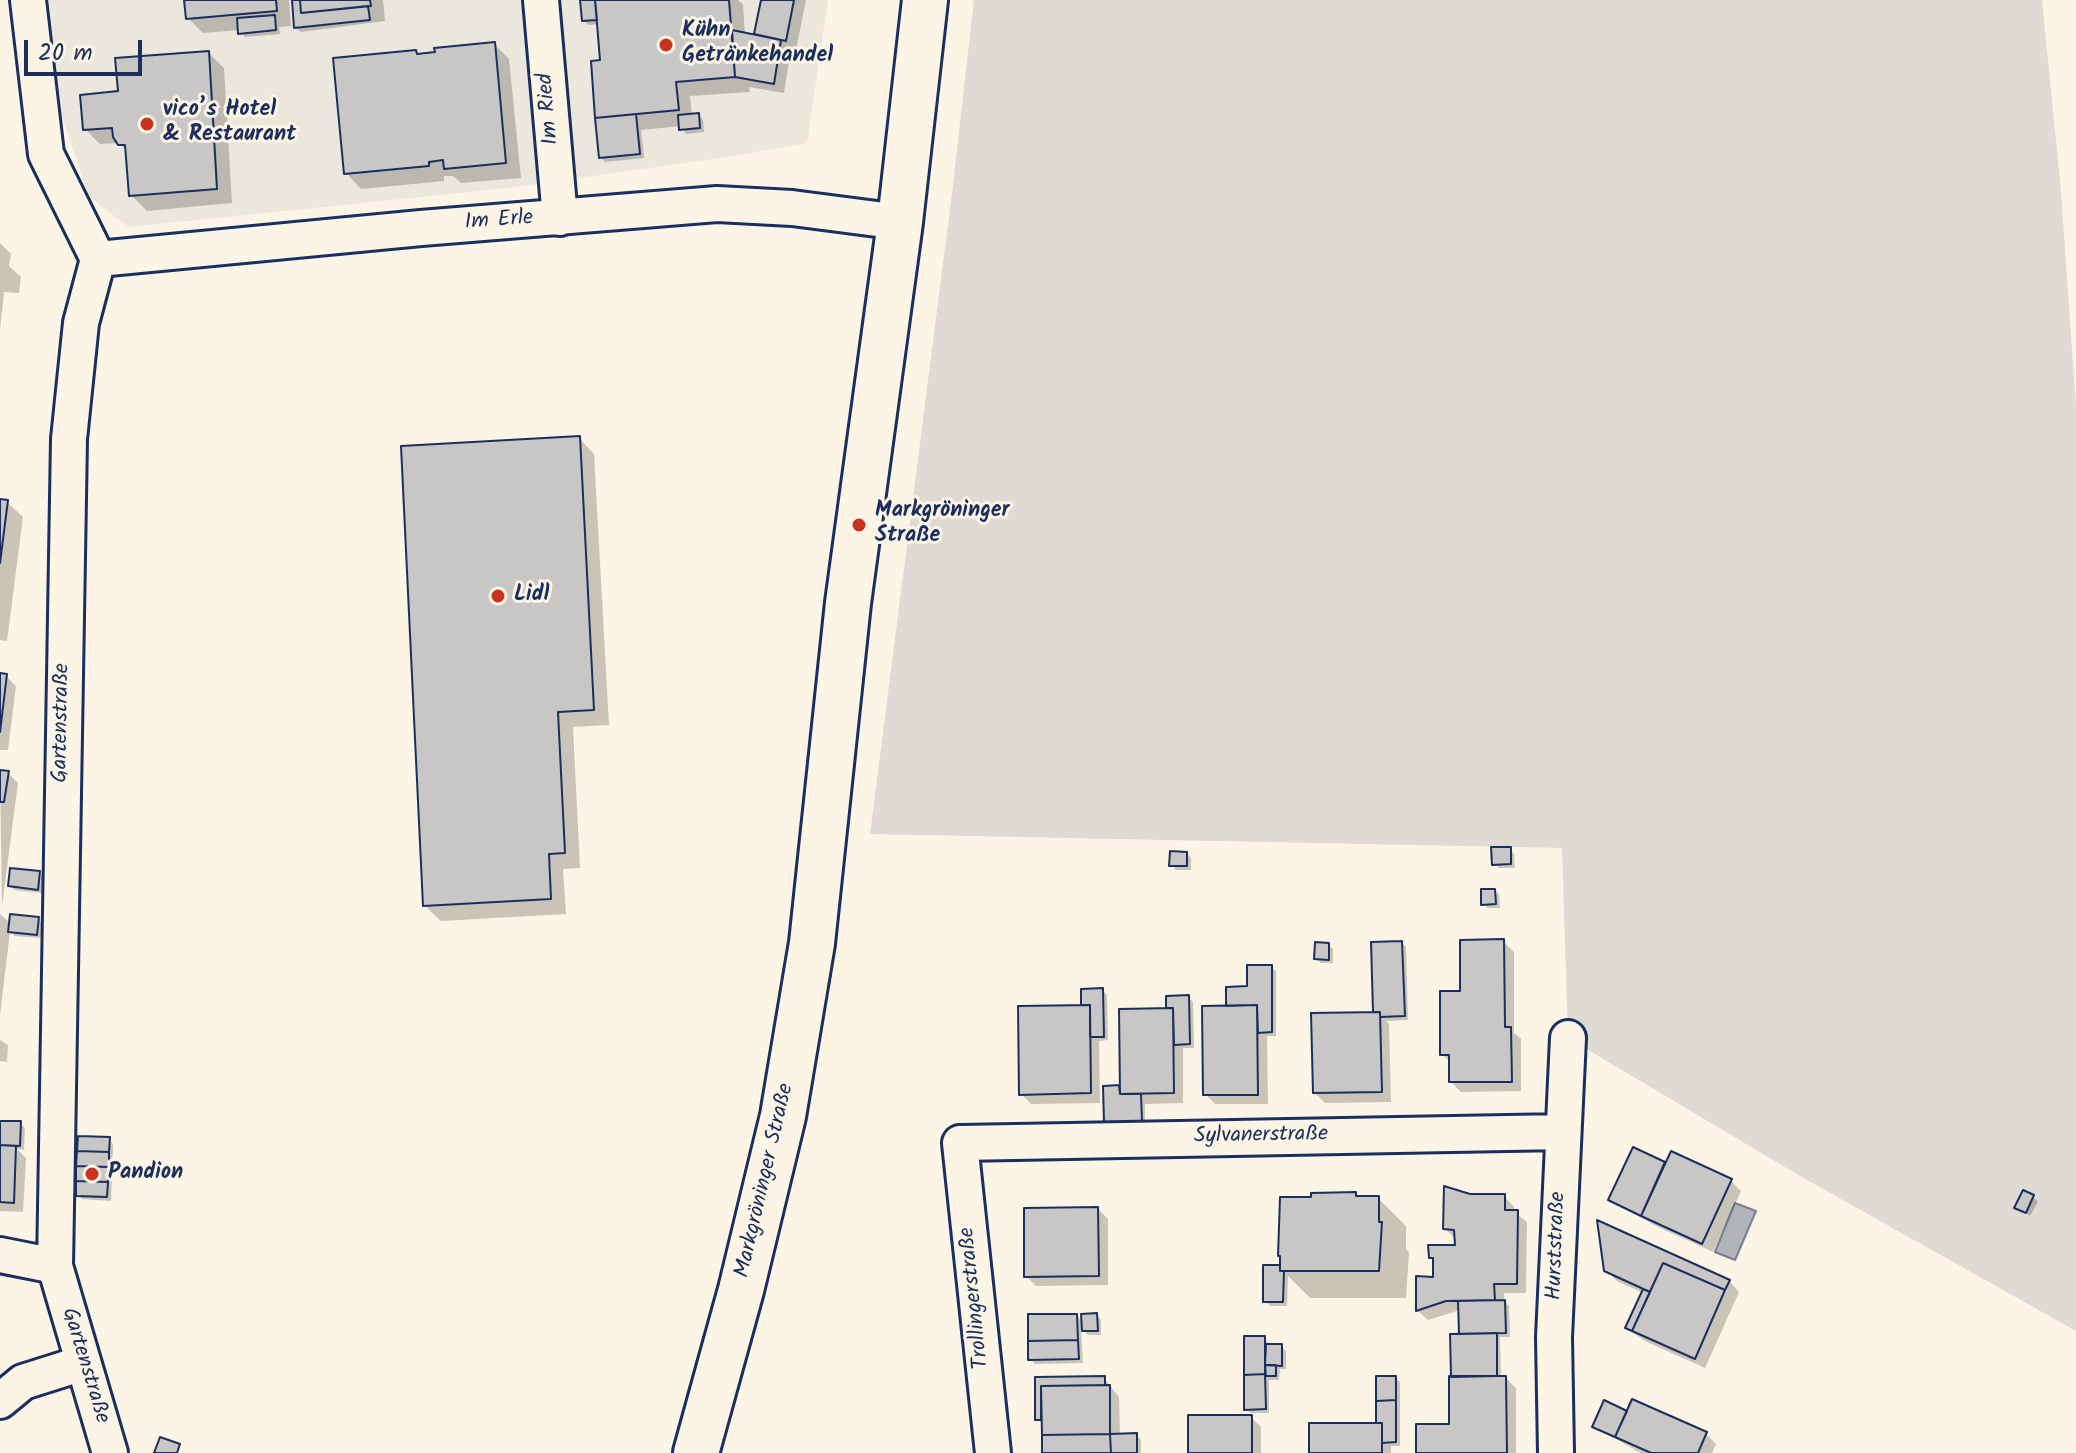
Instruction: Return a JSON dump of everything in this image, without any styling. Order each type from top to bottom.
[{"type":"main road","name":"Markgröninger Straße","points":[[696,1453],[741,1290],[783,1116],[812,943],[848,603],[900,222],[925,0]]},
{"type":"street","points":[[28,0],[46,154],[98,259]]},
{"type":"street","name":"Im Ried","points":[[541,0],[560,218]]},
{"type":"street","name":"Im Erle","points":[[98,259],[717,204],[792,208],[900,222]]},
{"type":"street","name":"Gartenstraße","points":[[98,259],[81,323],[69,439],[55,1266],[110,1453]]},
{"type":"street","name":"Hurststraße","points":[[1556,1453],[1554,1337],[1568,1038]]},
{"type":"street","name":"Sylvanerstraße","points":[[960,1143],[1562,1132]]},
{"type":"street","name":"Trollingerstraße","points":[[960,1143],[993,1453]]},
{"type":"street","points":[[0,1255],[55,1266]]},
{"type":"street","points":[[0,1401],[23,1382],[83,1363]]},
{"type":"shaded area","points":[[48,0],[828,0],[807,143],[508,188],[129,227],[89,197],[60,110]]},
{"type":"shaded area","points":[[974,0],[2042,0],[2061,191],[2076,407],[2076,1331],[1800,1176],[1568,1038],[1562,848],[870,834]]},
{"type":"shaded area","points":[[1735,1203],[1756,1211],[1735,1260],[1715,1252]]},
{"type":"building","points":[[184,0],[276,0],[277,11],[186,19]]},
{"type":"building","points":[[292,0],[300,0],[301,13],[368,6],[370,20],[294,28]]},
{"type":"building","points":[[300,0],[370,0],[371,6],[301,13]]},
{"type":"building","points":[[580,0],[595,0],[597,20],[582,21]]},
{"type":"building","name":"Kühn Getränkehandel","points":[[595,0],[729,0],[735,77],[676,82],[679,110],[595,118],[591,61],[600,60]]},
{"type":"building","points":[[761,0],[794,0],[786,41],[754,34]]},
{"type":"building","points":[[275,15],[276,30],[238,34],[237,18]]},
{"type":"building","points":[[732,30],[781,40],[774,84],[735,77]]},
{"type":"building","points":[[495,42],[506,163],[444,169],[443,160],[429,162],[429,166],[344,174],[333,58],[416,50],[417,54],[435,52],[434,48]]},
{"type":"building","name":"vico’s Hotel & Restaurant","points":[[209,51],[217,189],[129,196],[125,145],[118,145],[112,128],[83,130],[80,95],[118,91],[115,58]]},
{"type":"building","points":[[699,113],[700,128],[679,130],[678,115]]},
{"type":"building","points":[[636,114],[640,154],[599,158],[595,118]]},
{"type":"building","name":"Lidl","points":[[580,436],[594,710],[558,712],[565,853],[549,854],[551,899],[423,906],[401,446]]},
{"type":"building","points":[[0,499],[8,500],[0,563]]},
{"type":"building","points":[[0,673],[7,674],[0,732]]},
{"type":"building","points":[[0,770],[9,771],[4,802],[0,802]]},
{"type":"building","points":[[1491,847],[1511,847],[1511,864],[1492,865]]},
{"type":"building","points":[[1170,851],[1187,852],[1187,866],[1169,866]]},
{"type":"building","points":[[10,868],[40,871],[38,890],[8,886]]},
{"type":"building","points":[[1481,889],[1495,889],[1496,904],[1481,905]]},
{"type":"building","points":[[10,914],[39,917],[37,935],[8,932]]},
{"type":"building","points":[[1504,939],[1505,1027],[1511,1027],[1512,1082],[1449,1082],[1449,1055],[1440,1055],[1440,991],[1460,991],[1460,940]]},
{"type":"building","points":[[1402,941],[1405,1016],[1380,1017],[1380,1012],[1373,1012],[1371,942]]},
{"type":"building","points":[[1315,942],[1329,943],[1329,960],[1314,959]]},
{"type":"building","points":[[1247,965],[1272,965],[1272,1032],[1258,1033],[1257,1005],[1226,1006],[1226,987],[1247,986]]},
{"type":"building","points":[[1103,988],[1104,1037],[1090,1037],[1090,1005],[1081,1005],[1081,989]]},
{"type":"building","points":[[1189,995],[1190,1044],[1174,1045],[1173,1008],[1166,1008],[1166,996]]},
{"type":"building","points":[[1090,1005],[1091,1093],[1019,1095],[1018,1006]]},
{"type":"building","points":[[1257,1005],[1258,1095],[1203,1095],[1202,1006]]},
{"type":"building","points":[[1173,1008],[1174,1093],[1120,1094],[1119,1009]]},
{"type":"building","points":[[1380,1012],[1382,1092],[1313,1093],[1311,1013]]},
{"type":"building","points":[[1119,1085],[1120,1094],[1141,1094],[1142,1121],[1104,1123],[1103,1086]]},
{"type":"building","points":[[0,1121],[21,1121],[20,1146],[0,1145]]},
{"type":"building","points":[[78,1136],[110,1137],[109,1152],[77,1151]]},
{"type":"building","points":[[0,1145],[16,1146],[14,1203],[0,1202]]},
{"type":"building","points":[[1633,1147],[1665,1162],[1641,1216],[1608,1200]]},
{"type":"building","points":[[77,1151],[109,1152],[109,1167],[76,1166]]},
{"type":"building","points":[[1671,1151],[1732,1179],[1702,1244],[1641,1216]]},
{"type":"building","name":"Pandion","points":[[76,1166],[109,1167],[108,1182],[76,1181]]},
{"type":"building","points":[[76,1181],[108,1182],[107,1197],[76,1196]]},
{"type":"building","points":[[1444,1186],[1470,1194],[1505,1194],[1505,1210],[1518,1210],[1517,1284],[1494,1284],[1495,1300],[1446,1301],[1416,1311],[1416,1276],[1433,1277],[1433,1258],[1429,1258],[1428,1245],[1455,1245],[1454,1230],[1443,1229]]},
{"type":"building","points":[[2023,1190],[2034,1195],[2026,1213],[2014,1208]]},
{"type":"building","points":[[1356,1192],[1356,1196],[1379,1196],[1379,1222],[1382,1222],[1379,1271],[1280,1271],[1280,1197]]},
{"type":"building","points":[[1098,1207],[1099,1276],[1024,1277],[1024,1208]]},
{"type":"building","points":[[1597,1220],[1730,1280],[1725,1290],[1663,1263],[1650,1292],[1604,1271]]},
{"type":"building","points":[[1663,1263],[1725,1290],[1695,1359],[1632,1331]]},
{"type":"building","points":[[1263,1265],[1280,1265],[1280,1271],[1284,1271],[1283,1302],[1263,1302]]},
{"type":"building","points":[[1643,1289],[1650,1292],[1632,1331],[1625,1328]]},
{"type":"building","points":[[1505,1300],[1506,1333],[1459,1334],[1458,1301]]},
{"type":"building","points":[[1097,1313],[1098,1331],[1082,1331],[1081,1314]]},
{"type":"building","points":[[1028,1314],[1077,1314],[1078,1340],[1028,1341]]},
{"type":"building","points":[[1497,1333],[1497,1376],[1451,1377],[1450,1334]]},
{"type":"building","points":[[1244,1336],[1265,1336],[1265,1374],[1244,1375]]},
{"type":"building","points":[[1078,1340],[1079,1359],[1028,1360],[1028,1341]]},
{"type":"building","points":[[1266,1344],[1282,1344],[1282,1366],[1265,1365]]},
{"type":"building","points":[[1265,1365],[1276,1365],[1276,1376],[1266,1376]]},
{"type":"building","points":[[1265,1374],[1266,1409],[1244,1410],[1244,1375]]},
{"type":"building","points":[[1105,1376],[1105,1385],[1041,1386],[1041,1420],[1035,1420],[1035,1377]]},
{"type":"building","points":[[1376,1376],[1396,1376],[1396,1400],[1376,1401]]},
{"type":"building","points":[[1449,1376],[1506,1376],[1507,1453],[1416,1453],[1416,1424],[1449,1424]]},
{"type":"building","points":[[1110,1385],[1110,1434],[1042,1435],[1041,1386]]},
{"type":"building","points":[[1632,1399],[1707,1432],[1698,1453],[1651,1453],[1615,1437]]},
{"type":"building","points":[[1396,1400],[1396,1442],[1382,1443],[1382,1423],[1376,1423],[1376,1401]]},
{"type":"building","points":[[1604,1400],[1627,1411],[1615,1437],[1592,1427]]},
{"type":"building","points":[[1188,1415],[1252,1415],[1252,1453],[1188,1453]]},
{"type":"building","points":[[1309,1423],[1382,1423],[1382,1453],[1309,1453]]},
{"type":"building","points":[[1137,1433],[1137,1453],[1111,1453],[1110,1434]]},
{"type":"building","points":[[1110,1434],[1111,1453],[1042,1453],[1042,1435]]},
{"type":"building","points":[[160,1437],[180,1444],[177,1453],[154,1453]]},
{"type":"place","name":"Kühn Getränkehandel","points":[[666,45]]},
{"type":"place","name":"vico’s Hotel & Restaurant","points":[[147,124]]},
{"type":"place","name":"Markgröninger Straße","points":[[859,525]]},
{"type":"place","name":"Lidl","points":[[498,596]]},
{"type":"place","name":"Pandion","points":[[92,1174]]}]
